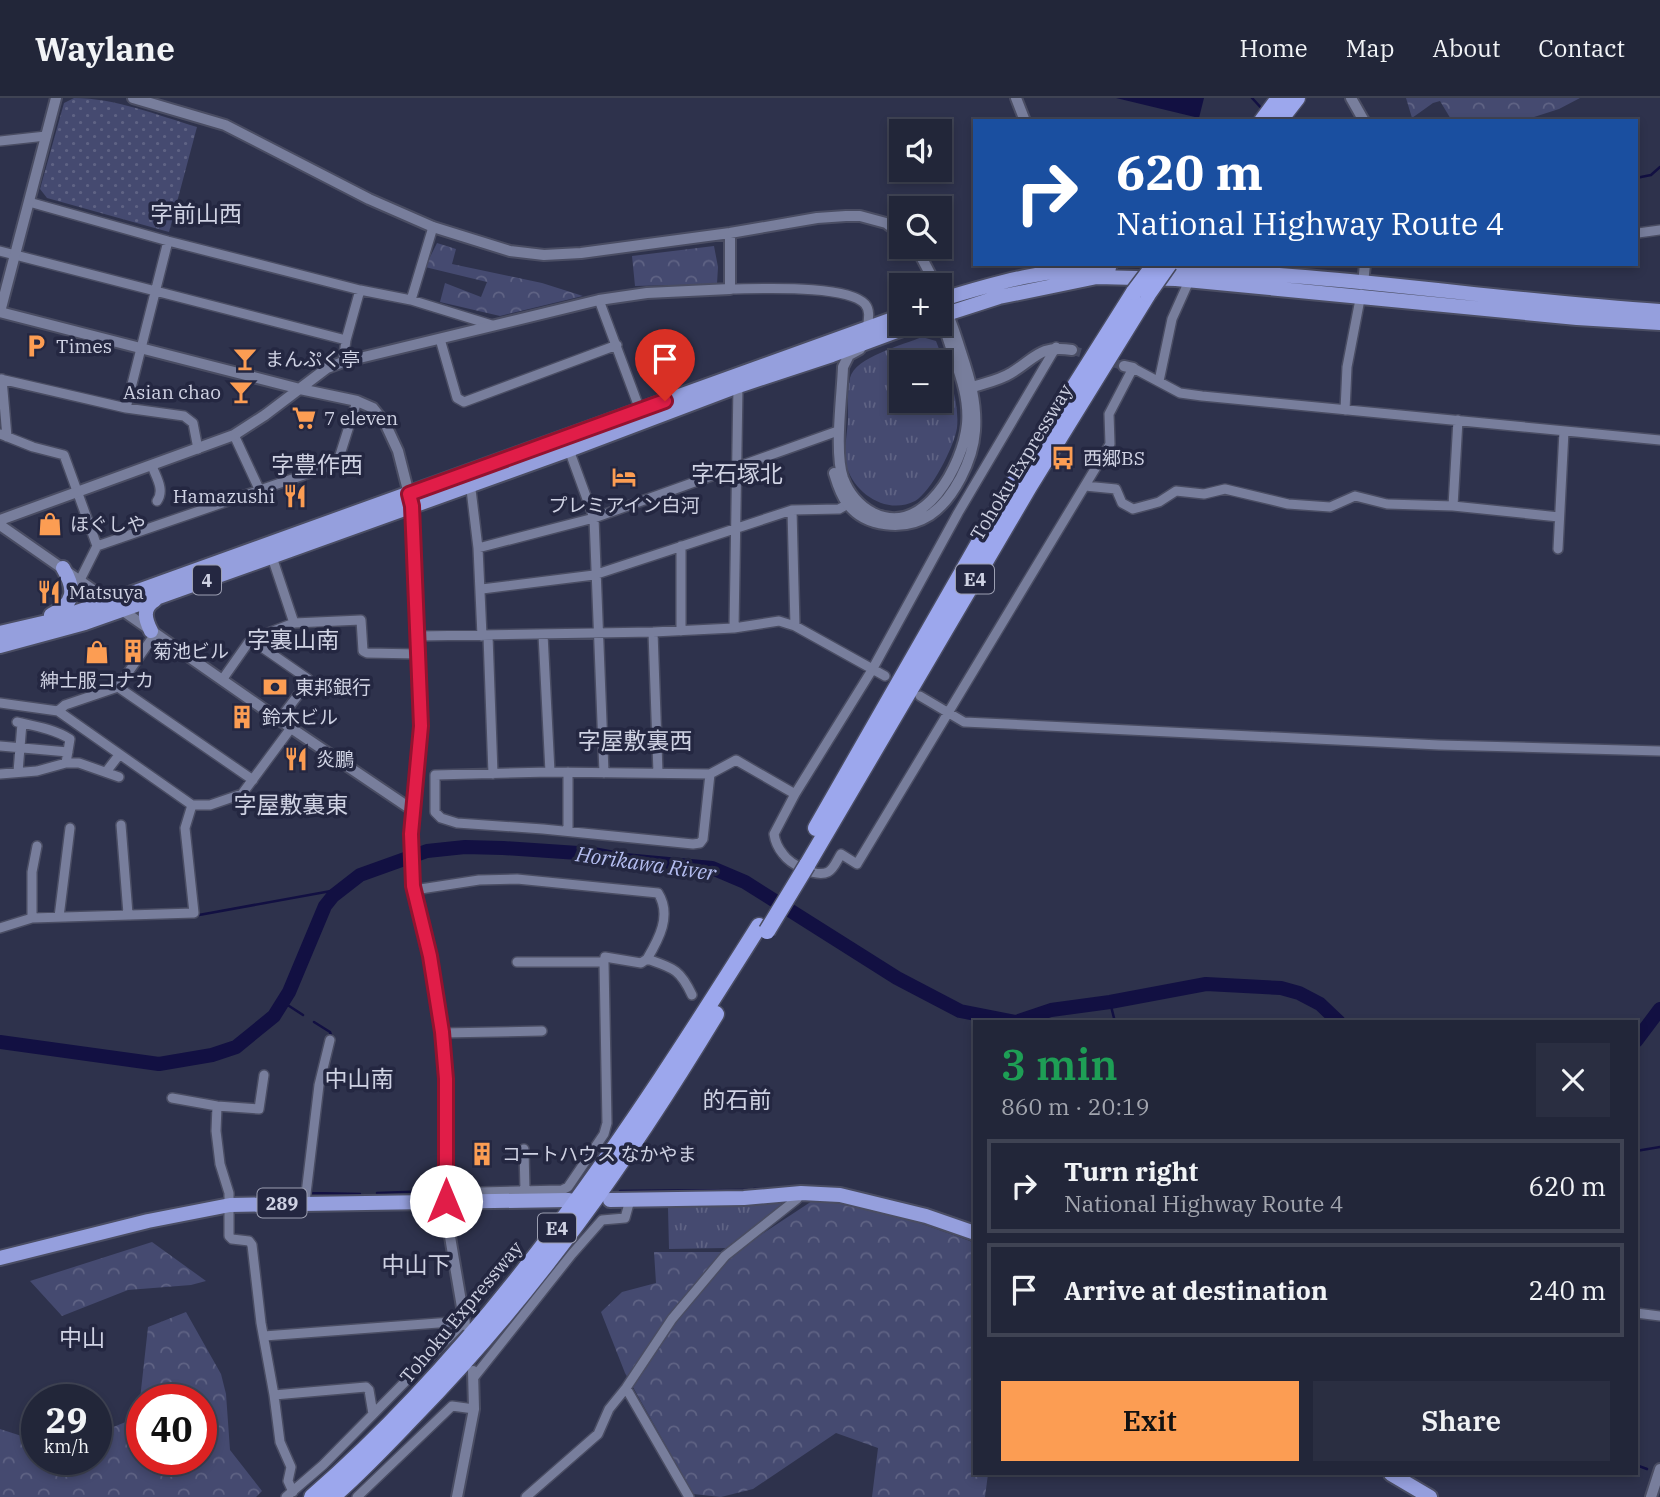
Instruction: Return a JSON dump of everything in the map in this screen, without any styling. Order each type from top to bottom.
[{"type":"highway","points":[[1279,109],[1297,98]]},
{"type":"highway","points":[[952,296],[1008,281],[1084,266],[1193,270],[1660,323]]},
{"type":"highway","name":"Tohoku Expressway","points":[[332,1497],[455,1375],[539,1277],[641,1135],[802,863],[1008,492],[1141,293],[1154,266]]},
{"type":"highway","name":"Tohoku Expressway","points":[[1141,293],[1167,266]]},
{"type":"highway","points":[[952,312],[999,297],[1097,277],[1362,290],[1660,311]]},
{"type":"highway","name":"4","points":[[567,443],[640,410],[867,330],[889,326]]},
{"type":"highway","name":"4","points":[[0,646],[66,629],[116,606],[567,443],[832,355],[889,330]]},
{"type":"highway","name":"4","points":[[0,633],[159,597],[272,557],[411,500]]},
{"type":"highway","points":[[0,633],[64,608],[71,599],[72,589],[63,568]]},
{"type":"highway","points":[[153,633],[145,612],[148,604],[159,597]]},
{"type":"highway","name":"Tohoku Expressway","points":[[312,1497],[444,1368],[526,1270],[605,1163],[763,928]]},
{"type":"highway","points":[[610,1200],[744,1198],[801,1193],[840,1195],[926,1216],[973,1232]]},
{"type":"highway","name":"289","points":[[0,1258],[110,1230],[230,1205],[569,1200]]},
{"type":"highway","points":[[1393,1475],[1430,1497]]},
{"type":"street","points":[[55,98],[0,312],[300,389],[357,401],[373,408],[385,423],[398,451],[411,500],[418,636],[421,726],[411,834],[413,888],[430,956],[442,1032],[446,1079],[446,1201],[465,1323]]},
{"type":"street","points":[[133,98],[225,125],[369,199],[433,227],[487,245],[544,255],[581,253],[730,233],[817,218],[860,216],[889,225]]},
{"type":"street","points":[[1016,98],[1025,119]]},
{"type":"street","points":[[1351,98],[1363,119]]},
{"type":"street","points":[[0,141],[46,136]]},
{"type":"street","points":[[29,202],[168,241],[360,290],[411,300],[497,327]]},
{"type":"street","points":[[411,300],[433,227]]},
{"type":"street","points":[[1638,233],[1660,230]]},
{"type":"street","points":[[730,233],[730,289]]},
{"type":"street","points":[[126,408],[168,241]]},
{"type":"street","points":[[0,251],[346,340]]},
{"type":"street","points":[[1345,410],[1347,367],[1365,266]]},
{"type":"street","points":[[1159,381],[1172,319],[1189,281]]},
{"type":"street","points":[[0,523],[234,435],[327,368],[343,362],[497,327],[599,300],[647,293],[799,288],[856,298],[865,304],[868,310],[867,330]]},
{"type":"street","points":[[343,362],[346,340],[360,290]]},
{"type":"street","points":[[599,300],[640,410]]},
{"type":"street","points":[[894,336],[857,350],[849,355],[843,367],[839,464],[856,503],[878,516],[889,517],[909,515],[922,509],[934,498],[956,465],[963,445],[967,424],[963,384],[949,336]]},
{"type":"street","points":[[832,355],[839,360],[834,471],[848,504],[867,519],[895,526],[920,520],[941,505],[956,484],[971,451],[975,433],[973,387],[952,336]]},
{"type":"street","points":[[440,339],[457,398],[464,402],[617,345]]},
{"type":"street","points":[[973,387],[1010,373],[1035,354],[1056,347],[1072,350]]},
{"type":"street","points":[[1056,347],[958,513],[872,670],[795,794],[774,834],[775,841],[785,857],[814,873],[826,873],[841,854],[857,864],[1110,444],[1109,414],[1128,367],[1180,393],[1660,440]]},
{"type":"street","points":[[97,546],[64,455],[4,436],[1,379],[126,408],[184,415],[191,419],[198,449]]},
{"type":"street","points":[[734,628],[738,386]]},
{"type":"street","points":[[80,580],[97,546],[333,465],[339,458],[357,401]]},
{"type":"street","points":[[1453,506],[1458,420]]},
{"type":"street","points":[[1558,549],[1564,431]]},
{"type":"street","points":[[478,548],[594,518],[835,432]]},
{"type":"street","points":[[234,435],[260,491]]},
{"type":"street","points":[[567,443],[594,518],[594,575],[604,773]]},
{"type":"street","points":[[152,466],[161,490],[157,501]]},
{"type":"street","points":[[470,478],[482,589],[494,774]]},
{"type":"street","points":[[1085,486],[1116,489],[1122,503],[1133,509],[1159,502],[1176,491],[1204,494],[1225,489],[1288,504],[1330,508],[1355,496],[1387,504],[1453,506],[1559,517]]},
{"type":"street","points":[[482,589],[594,575],[792,510],[839,509],[848,504]]},
{"type":"street","points":[[792,510],[795,626]]},
{"type":"street","points":[[0,523],[153,633],[414,811]]},
{"type":"street","points":[[681,546],[681,631]]},
{"type":"street","points":[[272,557],[294,623]]},
{"type":"street","points":[[222,680],[248,643],[294,623],[361,620],[363,651],[418,654]]},
{"type":"street","points":[[418,636],[681,631],[734,628],[779,621],[795,626],[885,676]]},
{"type":"street","points":[[653,632],[657,773]]},
{"type":"street","points":[[58,711],[65,705],[118,687],[153,633]]},
{"type":"street","points":[[543,634],[550,772]]},
{"type":"street","points":[[253,641],[308,679],[279,720]]},
{"type":"street","points":[[118,687],[253,780]]},
{"type":"street","points":[[920,696],[964,722],[977,723],[1439,745],[1660,751]]},
{"type":"street","points":[[0,704],[58,711],[192,806],[210,805],[242,794],[291,729]]},
{"type":"street","points":[[18,772],[20,723],[70,739],[66,763]]},
{"type":"street","points":[[0,746],[68,752]]},
{"type":"street","points":[[106,772],[120,755]]},
{"type":"street","points":[[710,774],[703,839],[700,843],[457,823],[441,818],[435,812],[435,775],[550,772],[710,774],[736,760],[795,794]]},
{"type":"street","points":[[0,774],[37,771],[66,763],[79,763],[119,777]]},
{"type":"street","points":[[568,772],[568,831]]},
{"type":"street","points":[[0,928],[32,918],[194,913],[186,828],[192,806]]},
{"type":"street","points":[[121,825],[128,914]]},
{"type":"street","points":[[59,917],[69,828]]},
{"type":"street","points":[[32,918],[33,872],[37,846]]},
{"type":"street","points":[[413,888],[479,880],[552,881],[658,893],[664,904],[662,934],[648,959],[641,962],[605,957],[607,1123],[604,1134],[568,1187],[562,1190],[481,1192],[473,1200]]},
{"type":"street","points":[[648,959],[676,969],[683,976],[692,995]]},
{"type":"street","points":[[517,962],[604,962]]},
{"type":"street","points":[[442,1032],[542,1031]]},
{"type":"street","points":[[305,1202],[319,1085],[330,1040]]},
{"type":"street","points":[[172,1098],[217,1106],[259,1109],[264,1075]]},
{"type":"street","points":[[217,1106],[216,1131],[220,1164],[229,1193],[229,1236],[232,1239],[249,1241],[252,1245],[280,1442],[291,1467],[289,1494]]},
{"type":"street","points":[[524,1149],[525,1191]]},
{"type":"street","points":[[526,1497],[598,1434],[609,1409],[672,1319],[725,1256],[801,1193]]},
{"type":"street","points":[[457,1497],[474,1409],[474,1373],[602,1220],[625,1218],[630,1200]]},
{"type":"street","points":[[1638,1313],[1660,1316]]},
{"type":"street","points":[[264,1336],[465,1323]]},
{"type":"street","points":[[289,1494],[323,1465],[465,1323]]},
{"type":"street","points":[[274,1395],[366,1387],[369,1390],[373,1414]]},
{"type":"street","points":[[626,1388],[689,1497]]},
{"type":"street","points":[[358,1497],[452,1406],[474,1409]]},
{"type":"street","points":[[1651,1497],[1660,1469]]},
{"type":"green space","points":[[74,98],[120,104],[197,127],[169,232],[47,198],[40,189],[64,103]]},
{"type":"green space","points":[[1406,98],[1580,98],[1559,109],[1528,119],[1451,119],[1440,101],[1412,118]]},
{"type":"green space","points":[[437,243],[456,249],[452,264],[542,283],[583,296],[500,316],[440,302],[445,283],[481,297],[487,282],[425,267]]},
{"type":"green space","points":[[714,246],[718,267],[717,284],[635,286],[632,256]]},
{"type":"green space","points":[[922,337],[936,341],[939,350],[889,350],[889,413],[952,413],[952,387],[956,406],[957,428],[947,457],[935,479],[921,496],[905,505],[884,504],[865,494],[851,478],[846,463],[850,378],[861,364],[881,353]]},
{"type":"green space","points":[[812,1201],[854,1206],[895,1216],[973,1242],[973,1475],[988,1475],[985,1497],[872,1497],[878,1448],[836,1433],[753,1489],[721,1497],[693,1494],[625,1373],[601,1312],[622,1292],[656,1283],[654,1252],[735,1252]]},
{"type":"green space","points":[[781,1202],[781,1206],[726,1248],[669,1249],[668,1208]]},
{"type":"green space","points":[[152,1242],[206,1281],[191,1285],[128,1290],[62,1316],[30,1281]]},
{"type":"green space","points":[[186,1312],[221,1374],[226,1394],[230,1450],[262,1491],[256,1497],[0,1497],[0,1429],[21,1436],[21,1475],[112,1475],[112,1428],[126,1422],[126,1475],[217,1475],[217,1384],[142,1384],[148,1327]]},
{"type":"shaded area","points":[[1116,98],[1204,98],[1199,118]]},
{"type":"waterway","points":[[1252,98],[1264,111]]},
{"type":"waterway","points":[[1638,178],[1651,175],[1660,167]]},
{"type":"waterway","name":"Horikawa River","points":[[0,1042],[159,1064],[212,1055],[236,1047],[274,1016],[289,992],[325,906],[333,896],[360,875],[427,851],[465,847],[593,854],[625,860],[712,868],[745,882],[897,978],[960,1011],[1006,1020]]},
{"type":"waterway","points":[[199,915],[342,889]]},
{"type":"waterway","name":"Horikawa River","points":[[1022,1020],[1051,1010],[1206,984],[1281,988],[1299,993],[1320,1004],[1337,1020]]},
{"type":"waterway","points":[[283,1002],[303,1015]]},
{"type":"waterway","points":[[1110,1002],[1114,1020]]},
{"type":"waterway","points":[[1638,1038],[1660,1009]]},
{"type":"waterway","points":[[314,1022],[330,1032],[332,1038]]},
{"type":"waterway","points":[[323,1089],[326,1075]]},
{"type":"waterway","points":[[1638,1151],[1660,1147]]},
{"type":"waterway","points":[[311,1186],[311,1193],[360,1194]]},
{"type":"waterway","points":[[754,1189],[771,1189]]},
{"type":"waterway","points":[[620,1191],[747,1190]]},
{"type":"waterway","points":[[377,1193],[435,1191]]},
{"type":"waterway","points":[[1638,1466],[1647,1469]]},
{"type":"tunnel","points":[[1072,350],[1124,366]]},
{"type":"place","name":"Times","points":[[36,346]]},
{"type":"place","name":"まんぷく亭","points":[[245,359]]},
{"type":"place","name":"Asian chao","points":[[241,392]]},
{"type":"place","name":"7 eleven","points":[[304,418]]},
{"type":"place","name":"西郷BS","points":[[1063,458]]},
{"type":"place","name":"プレミアイン白河","points":[[624,477]]},
{"type":"place","name":"Hamazushi","points":[[295,496]]},
{"type":"place","name":"ほぐしや","points":[[50,524]]},
{"type":"place","name":"Matsuya","points":[[49,592]]},
{"type":"place","name":"菊池ビル","points":[[133,651]]},
{"type":"place","name":"紳士服コナカ","points":[[97,652]]},
{"type":"place","name":"東邦銀行","points":[[275,687]]},
{"type":"place","name":"鈴木ビル","points":[[242,717]]},
{"type":"place","name":"炎鵬","points":[[296,759]]},
{"type":"place","name":"コートハウス なかやま","points":[[482,1154]]},
{"type":"district","name":"字前山西","points":[[196,213]]},
{"type":"district","name":"字豊作西","points":[[317,464]]},
{"type":"district","name":"字石塚北","points":[[737,473]]},
{"type":"district","name":"字裏山南","points":[[293,639]]},
{"type":"district","name":"字屋敷裏西","points":[[635,740]]},
{"type":"district","name":"字屋敷裏東","points":[[291,804]]},
{"type":"district","name":"中山南","points":[[359,1078]]},
{"type":"district","name":"的石前","points":[[737,1099]]},
{"type":"district","name":"中山下","points":[[416,1264]]},
{"type":"district","name":"中山","points":[[82,1337]]},
{"type":"route","points":[[446,1201],[446,1079],[442,1032],[430,956],[413,886],[411,834],[421,726],[412,506],[409,494],[665,401]]}]
